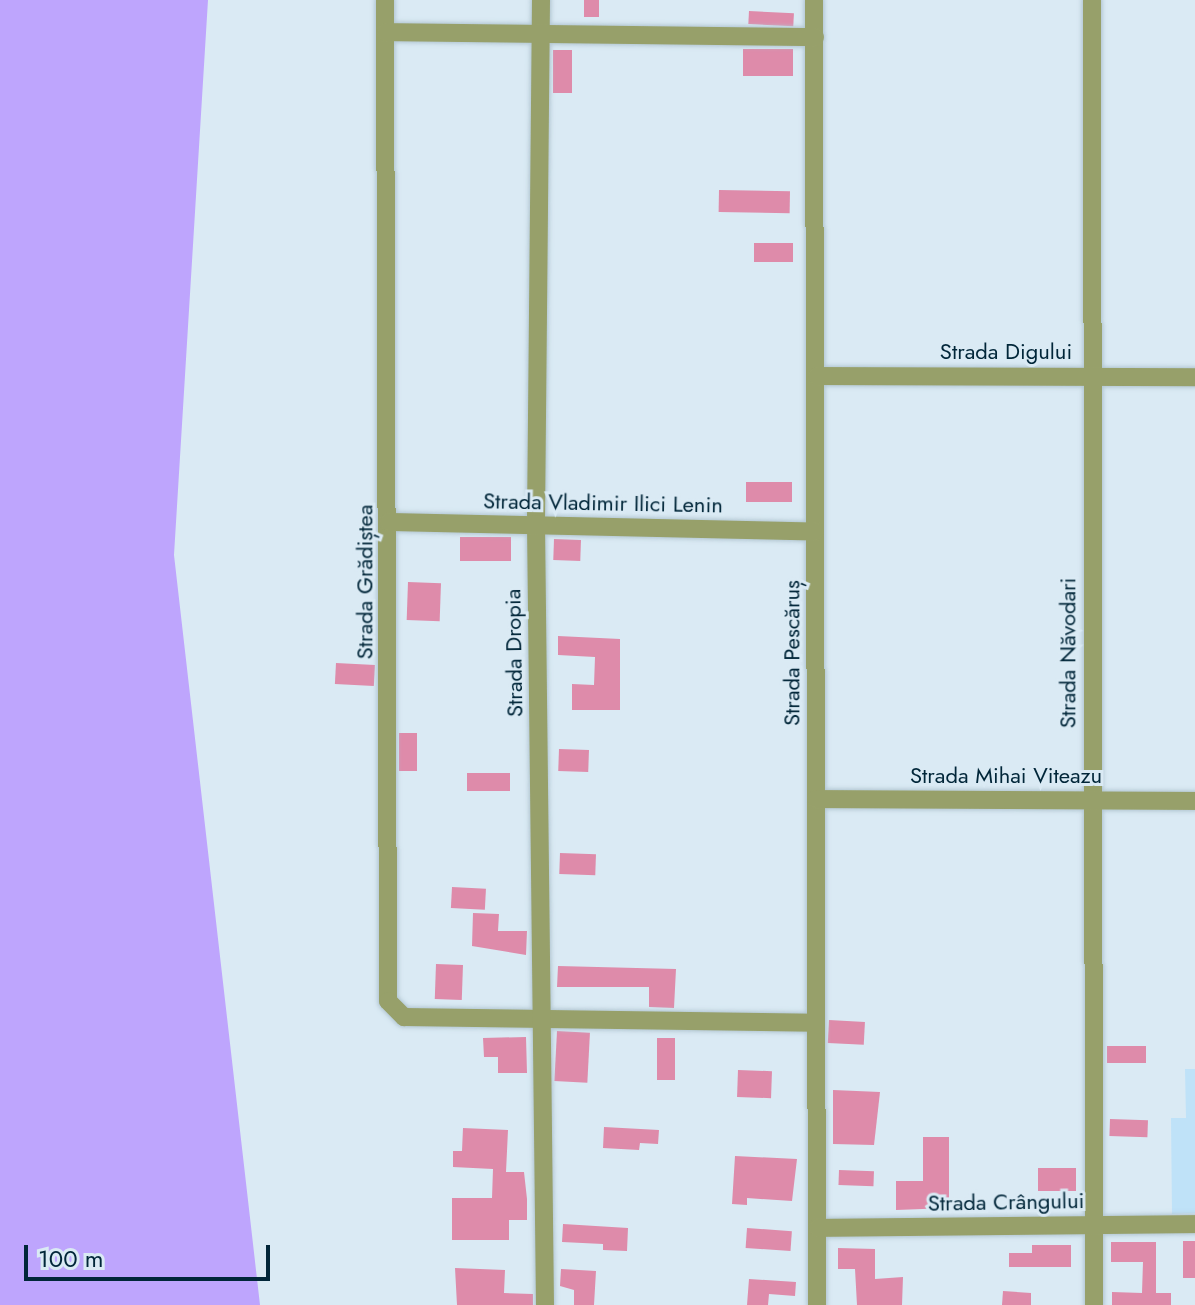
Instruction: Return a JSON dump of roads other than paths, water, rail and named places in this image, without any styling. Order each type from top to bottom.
[{"type":"street","name":"Strada Grădiștea","points":[[385,0],[389,522],[388,1001],[404,1017],[543,1017]]},
{"type":"street","name":"Strada Dropia","points":[[541,0],[536,524],[545,1305]]},
{"type":"street","name":"Strada Pescăruș","points":[[814,0],[817,1305]]},
{"type":"street","name":"Strada Năvodari","points":[[1092,0],[1094,1305]]},
{"type":"street","points":[[386,32],[815,37]]},
{"type":"street","name":"Strada Digului","points":[[817,376],[1195,377]]},
{"type":"street","name":"Strada Vladimir Ilici Lenin","points":[[389,522],[815,532]]},
{"type":"street","name":"Strada Mihai Viteazu","points":[[816,799],[1195,801]]},
{"type":"street","points":[[543,1017],[815,1023]]},
{"type":"street","name":"Strada Crângului","points":[[818,1228],[1195,1224]]}]
